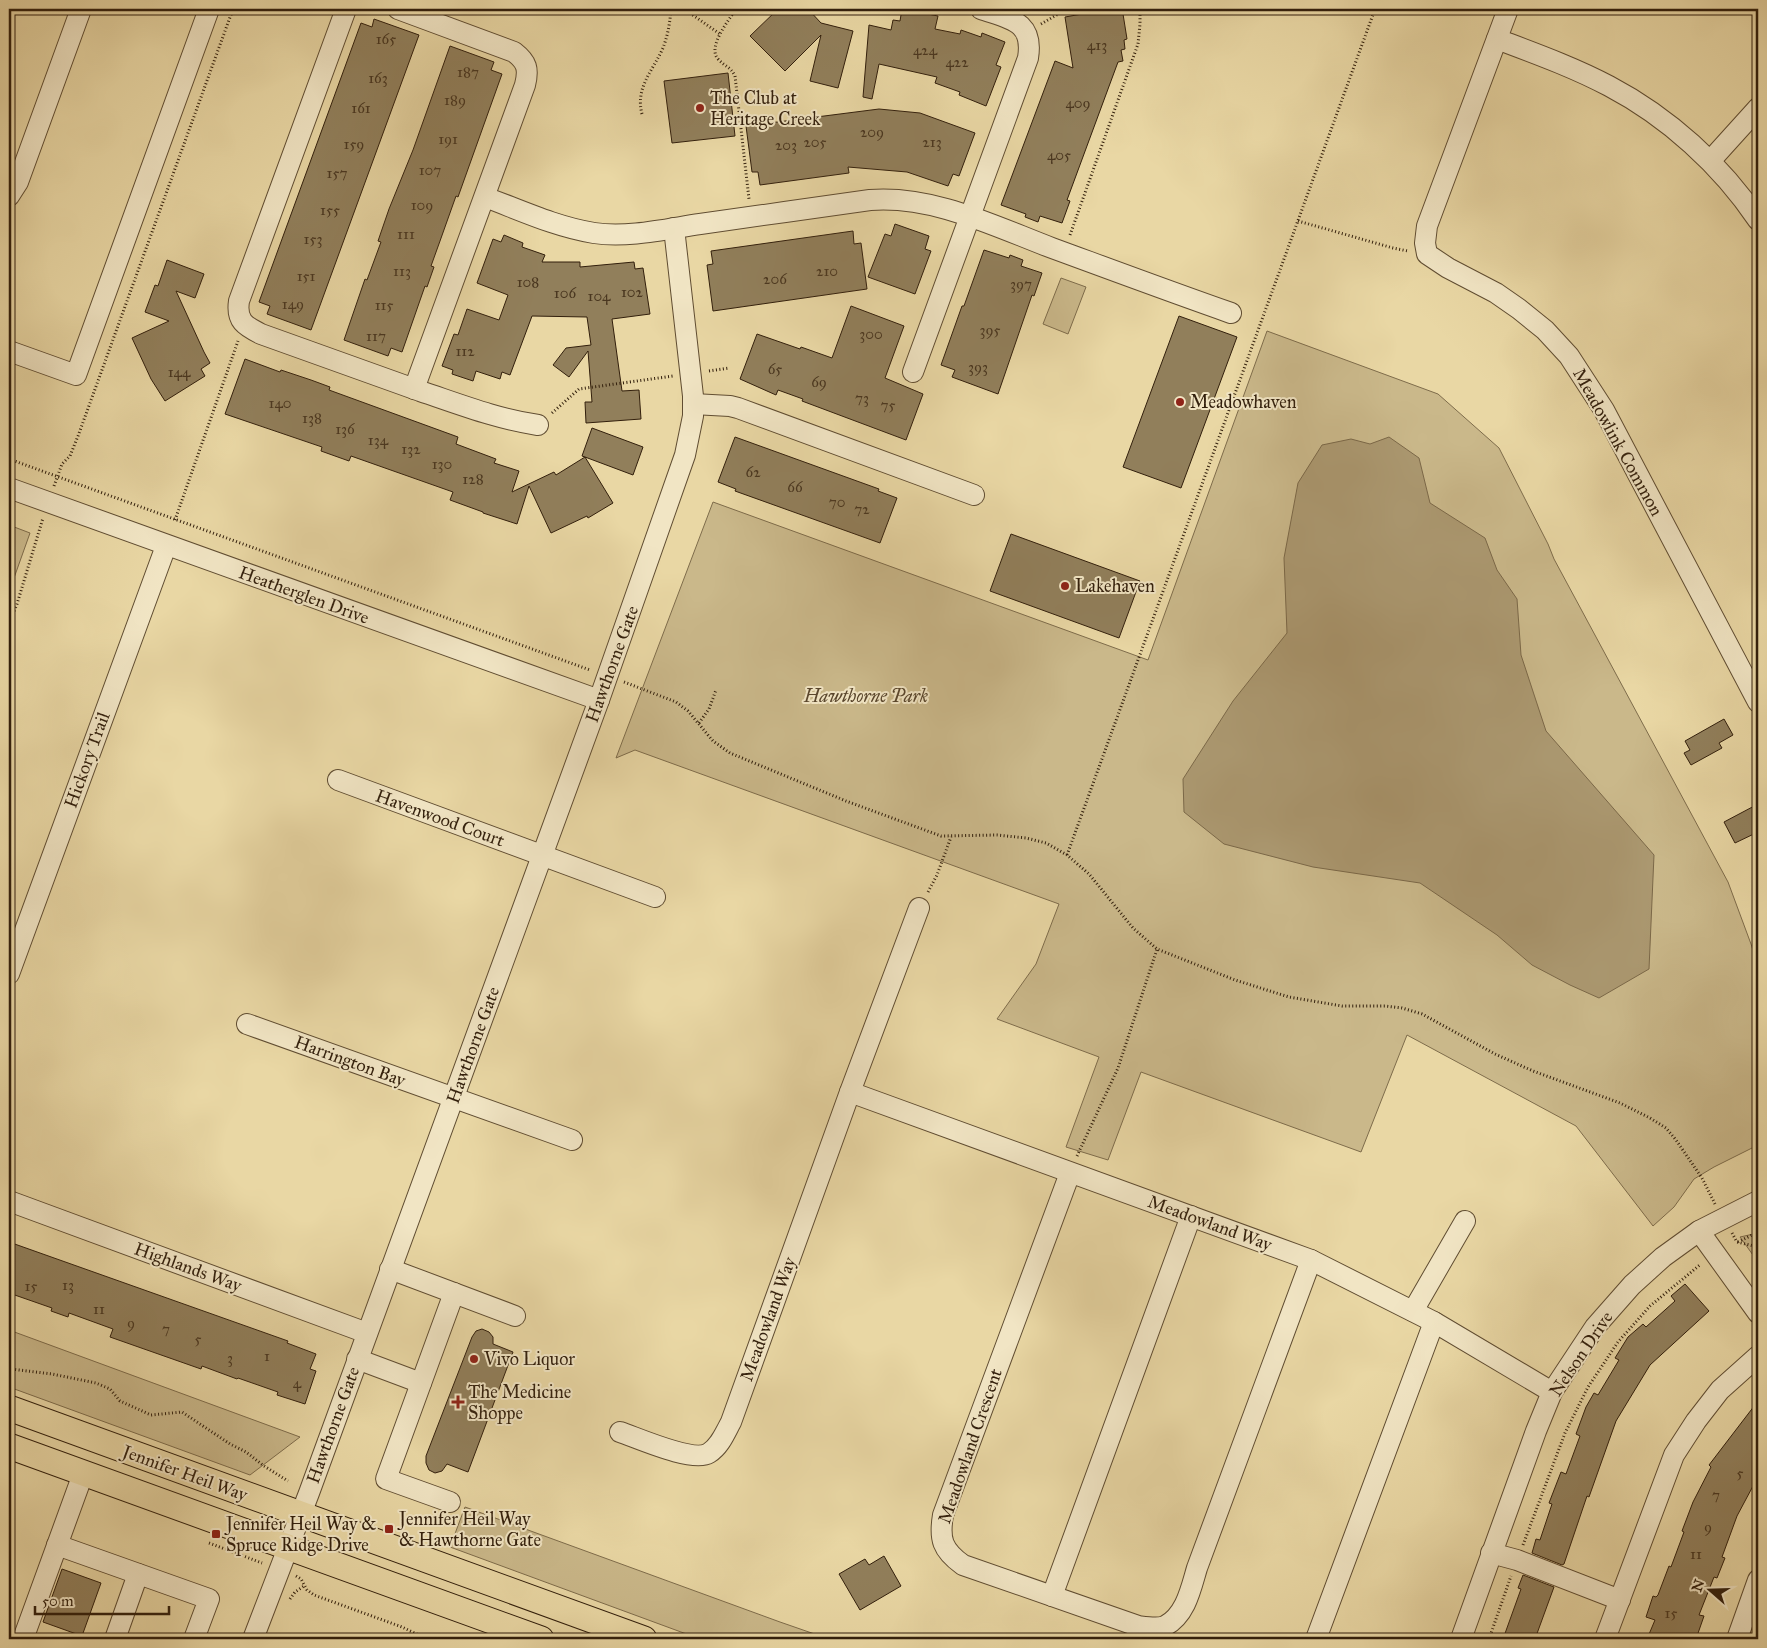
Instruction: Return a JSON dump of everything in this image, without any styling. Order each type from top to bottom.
[{"type":"main road","name":"Jennifer Heil Way","points":[[9,1408],[644,1639]]},
{"type":"main road","name":"Jennifer Heil Way","points":[[9,1446],[541,1639]]},
{"type":"street","points":[[9,196],[18,182],[81,9]]},
{"type":"street","points":[[9,351],[76,375],[209,9]]},
{"type":"street","points":[[346,9],[239,302],[240,320],[261,334],[414,389],[484,413],[538,425]]},
{"type":"street","points":[[398,9],[514,52],[523,58],[528,66],[525,85],[414,389]]},
{"type":"street","points":[[913,372],[1028,58],[1030,41],[1027,32],[1007,18],[981,9]]},
{"type":"street","points":[[1427,254],[1425,242],[1427,226],[1508,9]]},
{"type":"street","points":[[1496,39],[1611,86],[1658,116],[1711,160],[1747,203],[1758,220]]},
{"type":"street","points":[[1711,160],[1758,108]]},
{"type":"street","points":[[485,196],[565,226],[594,233],[625,234],[886,199],[919,202],[969,217],[1231,313]]},
{"type":"street","name":"Hawthorne Gate","points":[[254,1639],[599,700],[685,455],[694,404],[674,228]]},
{"type":"street","name":"Meadowlink Common","points":[[1427,254],[1448,268],[1496,293],[1519,309],[1545,330],[1570,356],[1604,410],[1758,702]]},
{"type":"street","points":[[694,404],[738,408],[974,495]]},
{"type":"street","name":"Heatherglen Drive","points":[[9,488],[599,700]]},
{"type":"street","name":"Hickory Trail","points":[[9,974],[166,546]]},
{"type":"street","name":"Havenwood Court","points":[[338,780],[655,897]]},
{"type":"street","name":"Meadowland Way","points":[[620,1432],[692,1456],[708,1454],[721,1440],[731,1422],[850,1092],[919,908]]},
{"type":"street","name":"Harrington Bay","points":[[247,1024],[572,1140]]},
{"type":"street","name":"Meadowland Way","points":[[850,1092],[1311,1260],[1434,1322],[1552,1392]]},
{"type":"street","name":"Meadowland Crescent","points":[[1070,1173],[944,1515],[941,1532],[944,1546],[952,1557],[963,1564],[1138,1626],[1150,1628],[1164,1626],[1178,1616],[1186,1602],[1200,1559],[1311,1260]]},
{"type":"street","name":"Highlands Way","points":[[9,1201],[367,1333]]},
{"type":"street","name":"Nelson Drive","points":[[1462,1635],[1552,1392],[1595,1327],[1632,1285],[1663,1257],[1698,1231],[1758,1202]]},
{"type":"street","points":[[1052,1596],[1191,1216]]},
{"type":"street","points":[[1413,1311],[1466,1221]]},
{"type":"street","points":[[1698,1231],[1758,1313]]},
{"type":"street","points":[[390,1269],[516,1316]]},
{"type":"street","points":[[450,1502],[386,1478],[454,1294]]},
{"type":"street","points":[[1316,1639],[1434,1322]]},
{"type":"street","points":[[1606,1639],[1674,1455],[1696,1421],[1720,1390],[1758,1356]]},
{"type":"street","points":[[357,1359],[421,1383]]},
{"type":"street","points":[[26,1638],[83,1474]]},
{"type":"street","points":[[58,1545],[209,1600],[194,1639]]},
{"type":"street","points":[[1491,1553],[1517,1560],[1620,1600]]},
{"type":"street","points":[[115,1639],[138,1574]]},
{"type":"street","points":[[1737,1639],[1758,1580]]},
{"type":"path","points":[[9,624],[17,604],[56,477],[62,464],[70,456],[78,436],[232,9]]},
{"type":"path","points":[[642,114],[639,104],[640,94],[662,48],[670,23],[671,9]]},
{"type":"path","points":[[684,9],[720,34]]},
{"type":"path","points":[[736,9],[720,34],[714,49],[719,61],[732,70],[735,76],[752,217]]},
{"type":"path","points":[[1027,32],[1067,9]]},
{"type":"path","points":[[1064,252],[1138,44],[1140,9]]},
{"type":"path","points":[[1067,855],[1375,9]]},
{"type":"path","points":[[1298,221],[1393,248],[1427,254]]},
{"type":"path","points":[[175,520],[244,324]]},
{"type":"path","points":[[538,425],[579,389],[729,368]]},
{"type":"path","points":[[9,459],[587,669]]},
{"type":"path","points":[[637,687],[676,702],[688,711],[713,741],[730,753],[846,801],[941,836],[1026,838],[1046,844],[1067,855],[1089,874],[1133,928],[1157,949],[1235,980],[1289,997],[1342,1006],[1402,1008],[1422,1014],[1495,1054],[1533,1071],[1620,1103],[1666,1128],[1702,1178],[1715,1205]]},
{"type":"path","points":[[699,723],[709,710],[716,690]]},
{"type":"path","points":[[919,908],[937,875],[951,837]]},
{"type":"path","points":[[1070,1173],[1118,1068],[1157,949]]},
{"type":"path","points":[[1758,1232],[1737,1242],[1758,1246]]},
{"type":"path","points":[[1489,1639],[1565,1433],[1588,1387],[1618,1342],[1650,1306],[1698,1266]]},
{"type":"path","points":[[9,1366],[11,1370],[52,1374],[96,1384],[110,1389],[120,1401],[152,1415],[182,1412],[288,1481]]},
{"type":"path","points":[[302,1579],[304,1586],[314,1595],[402,1627],[428,1639]]},
{"type":"path","points":[[288,1606],[295,1592],[304,1586]]},
{"type":"green space","points":[[1061,278],[1086,287],[1068,334],[1043,324]]},
{"type":"green space","name":"Hawthorne Park","points":[[1267,331],[1438,394],[1499,448],[1554,559],[1728,882],[1758,966],[1758,1145],[1694,1179],[1674,1207],[1653,1226],[1576,1126],[1407,1035],[1361,1152],[1141,1072],[1108,1160],[1066,1147],[1099,1057],[997,1019],[1036,964],[1059,904],[635,750],[616,758],[713,502],[1148,660]]},
{"type":"green space","points":[[9,525],[30,533],[9,592]]},
{"type":"green space","points":[[1758,1233],[1758,1262],[1740,1237]]},
{"type":"green space","points":[[9,1330],[300,1437],[250,1475],[9,1387]]},
{"type":"green space","points":[[465,1507],[829,1639],[700,1639],[450,1547]]},
{"type":"shaded area","points":[[1389,437],[1419,458],[1430,503],[1485,538],[1497,570],[1517,599],[1521,655],[1546,731],[1654,855],[1649,969],[1599,998],[1532,965],[1497,935],[1420,883],[1313,867],[1224,844],[1184,812],[1183,779],[1233,701],[1287,633],[1284,558],[1298,483],[1322,445],[1351,439],[1370,444]]},
{"type":"building","points":[[778,9],[808,9],[821,23],[853,31],[838,88],[810,81],[821,35],[785,71],[750,36]]},
{"type":"building","points":[[902,9],[938,16],[935,29],[960,34],[961,30],[981,37],[982,33],[1005,42],[996,65],[1001,67],[986,106],[959,95],[960,92],[935,83],[937,77],[879,64],[872,99],[863,97],[869,25],[891,30],[893,20],[900,21]]},
{"type":"building","points":[[1081,9],[1118,9],[1119,14],[1123,14],[1127,39],[1124,40],[1125,49],[1121,50],[1123,61],[1118,62],[1067,200],[1070,201],[1062,223],[1040,216],[1038,222],[1025,217],[1026,214],[1001,205],[1055,61],[1073,68],[1065,17],[1082,14]]},
{"type":"building","points":[[374,19],[419,35],[311,330],[267,314],[270,306],[259,302],[361,23],[372,27]]},
{"type":"building","points":[[450,46],[494,62],[491,70],[502,74],[458,197],[456,196],[431,266],[434,267],[427,287],[425,286],[402,352],[391,348],[388,356],[344,340],[365,279],[367,280],[381,242],[378,241],[389,209],[413,150]]},
{"type":"building","name":"The Club at Heritage Creek","points":[[728,73],[735,136],[672,143],[664,81]]},
{"type":"building","points":[[879,109],[920,113],[975,133],[959,176],[953,174],[948,186],[907,172],[848,167],[849,173],[760,185],[758,172],[752,172],[746,126]]},
{"type":"building","points":[[895,224],[929,236],[925,249],[931,251],[915,294],[868,277],[885,234],[891,236]]},
{"type":"building","points":[[853,231],[854,244],[861,243],[867,289],[713,311],[707,265],[713,264],[711,251]]},
{"type":"building","points":[[504,235],[523,243],[522,247],[545,255],[542,262],[580,262],[580,267],[634,262],[635,269],[643,268],[650,314],[612,319],[622,391],[639,390],[641,419],[586,423],[585,402],[592,402],[588,351],[569,377],[553,365],[566,348],[591,345],[587,317],[532,316],[510,375],[502,372],[500,379],[476,371],[473,381],[452,374],[453,370],[442,366],[454,334],[458,335],[467,309],[499,320],[508,295],[477,283],[493,239],[501,242]]},
{"type":"building","points":[[984,250],[1009,258],[1010,255],[1023,260],[1021,266],[1042,273],[1034,296],[1032,295],[998,394],[952,377],[955,370],[941,365]]},
{"type":"building","points":[[167,260],[204,274],[195,298],[176,291],[210,363],[201,369],[205,376],[165,401],[151,379],[132,338],[169,321],[145,312],[155,285],[158,286]]},
{"type":"building","points":[[851,306],[904,326],[885,378],[923,394],[906,440],[802,401],[803,399],[778,390],[776,395],[740,379],[757,334],[832,358]]},
{"type":"building","name":"Meadowhaven","points":[[1179,316],[1237,337],[1181,488],[1123,467]]},
{"type":"building","points":[[245,359],[280,372],[281,370],[311,380],[330,387],[329,390],[458,437],[456,444],[496,459],[494,463],[519,471],[512,492],[554,472],[556,475],[585,457],[613,503],[588,518],[587,516],[551,533],[529,486],[517,524],[450,500],[453,492],[351,456],[349,461],[321,451],[322,447],[225,414]]},
{"type":"building","points":[[592,428],[643,447],[633,475],[582,456]]},
{"type":"building","points":[[735,437],[879,489],[878,491],[897,498],[880,543],[735,491],[736,489],[718,482]]},
{"type":"building","name":"Lakehaven","points":[[1011,534],[1140,581],[1119,638],[990,591]]},
{"type":"building","points":[[1724,719],[1733,735],[1719,743],[1722,748],[1691,765],[1684,753],[1690,750],[1685,741]]},
{"type":"building","points":[[1758,804],[1758,832],[1735,843],[1724,822]]},
{"type":"building","points":[[9,1242],[288,1341],[287,1343],[316,1354],[310,1369],[316,1371],[305,1404],[277,1395],[278,1392],[238,1378],[202,1366],[201,1369],[110,1337],[113,1329],[69,1313],[68,1317],[51,1311],[52,1308],[9,1293]]},
{"type":"building","points":[[1685,1284],[1709,1311],[1650,1365],[1616,1421],[1589,1497],[1587,1496],[1564,1564],[1562,1565],[1532,1553],[1536,1539],[1540,1540],[1552,1504],[1549,1503],[1561,1472],[1566,1474],[1580,1436],[1576,1434],[1586,1407],[1594,1393],[1598,1395],[1619,1360],[1615,1358],[1628,1337],[1643,1324],[1646,1327],[1675,1301],[1671,1296]]},
{"type":"building","points":[[482,1329],[489,1332],[493,1337],[493,1344],[513,1352],[468,1472],[447,1464],[442,1471],[435,1473],[429,1470],[426,1456],[472,1337],[476,1331]]},
{"type":"building","points":[[1758,1401],[1758,1490],[1753,1486],[1737,1516],[1722,1557],[1725,1558],[1717,1578],[1714,1577],[1699,1615],[1704,1616],[1696,1639],[1647,1639],[1655,1620],[1646,1617],[1653,1596],[1656,1597],[1658,1595],[1669,1566],[1671,1567],[1693,1502],[1711,1467],[1709,1465]]},
{"type":"building","points":[[884,1556],[901,1586],[860,1610],[839,1574],[865,1559],[869,1565]]},
{"type":"building","points":[[62,1569],[101,1583],[82,1636],[43,1622]]},
{"type":"building","points":[[1523,1575],[1554,1587],[1535,1639],[1503,1639],[1521,1589],[1518,1588]]},
{"type":"place","name":"The Club at Heritage Creek","points":[[700,108]]},
{"type":"place","name":"Meadowhaven","points":[[1180,402]]},
{"type":"place","name":"Lakehaven","points":[[1065,586]]},
{"type":"place","name":"Vivo Liquor","points":[[474,1359]]},
{"type":"place","name":"The Medicine Shoppe","points":[[458,1402]]},
{"type":"place","name":"Jennifer Heil Way & Hawthorne Gate","points":[[389,1529]]},
{"type":"place","name":"Jennifer Heil Way & Spruce Ridge Drive","points":[[216,1534]]}]
